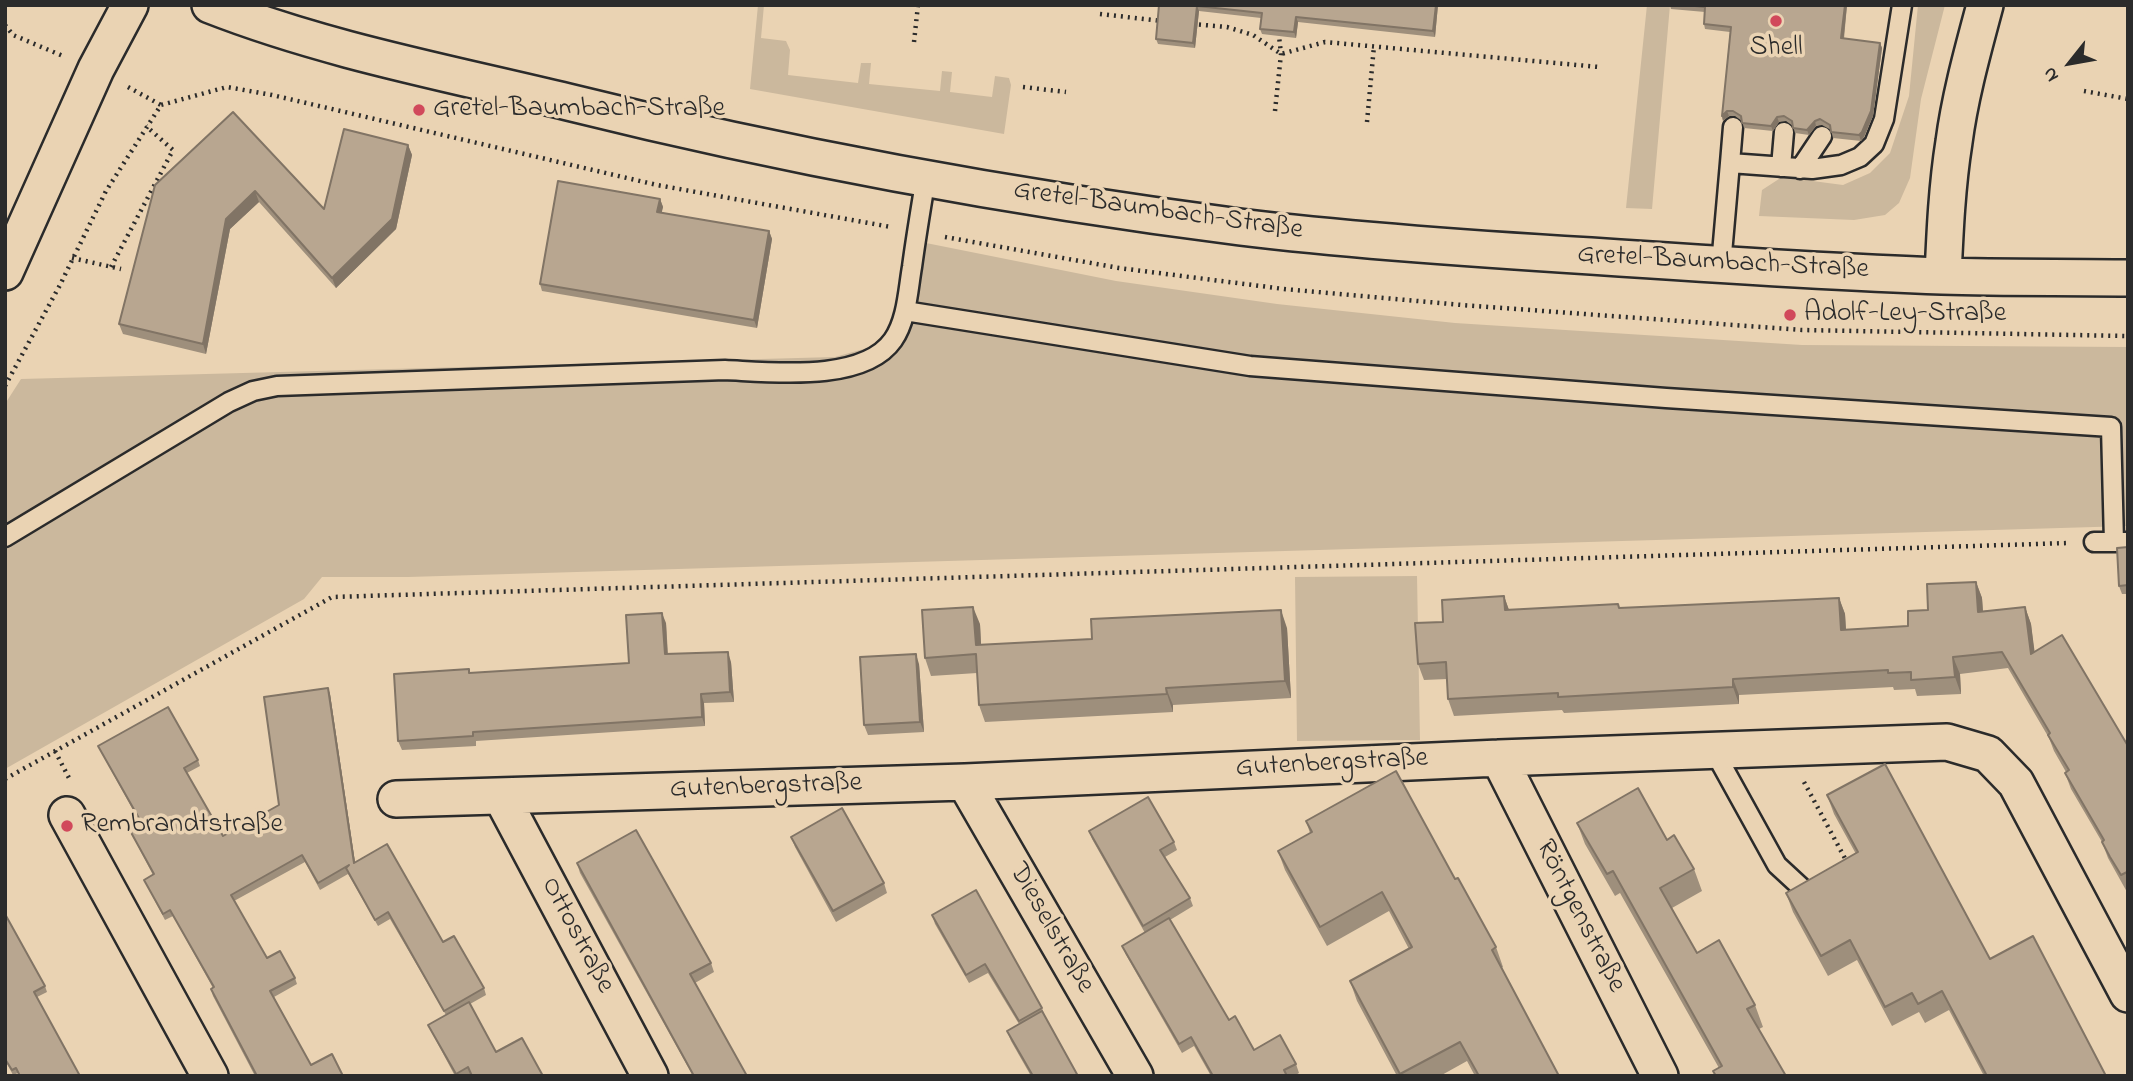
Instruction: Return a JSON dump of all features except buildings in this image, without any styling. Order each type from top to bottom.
[{"type":"street","points":[[9,255],[96,69],[130,5]]},
{"type":"street","name":"Gretel-Baumbach-Straße","points":[[210,5],[344,49],[674,129],[1062,201],[1244,227],[1464,248],[1721,265],[1943,276],[2128,278]]},
{"type":"street","points":[[1943,276],[1954,141],[1985,5]]},
{"type":"street","name":"Gutenbergstraße","points":[[396,799],[965,782],[1499,758],[1947,742],[1987,754],[2016,783],[2128,994]]},
{"type":"street","name":"Röntgenstraße","points":[[1499,758],[1660,1076]]},
{"type":"street","name":"Dieselstraße","points":[[965,782],[1135,1076]]},
{"type":"street","name":"Ottostraße","points":[[501,796],[650,1076]]},
{"type":"street","points":[[67,815],[210,1076]]},
{"type":"lane","points":[[1730,163],[1800,169],[1841,166],[1860,157],[1874,144],[1884,119],[1886,61],[1902,5]]},
{"type":"lane","points":[[1721,265],[1733,127]]},
{"type":"lane","points":[[1781,167],[1784,132]]},
{"type":"lane","points":[[1800,169],[1822,136]]},
{"type":"lane","points":[[5,537],[229,402],[253,391],[278,386],[725,370],[794,373],[838,370],[868,360],[893,340],[905,311],[926,177]]},
{"type":"lane","points":[[905,311],[1250,366],[1666,398],[2111,427],[2121,542],[2094,542]]},
{"type":"lane","points":[[1714,751],[1777,865],[1803,890]]},
{"type":"path","points":[[914,42],[918,5]]},
{"type":"path","points":[[1100,14],[1164,21]]},
{"type":"path","points":[[1189,23],[1227,27],[1254,35],[1281,54]]},
{"type":"path","points":[[5,25],[13,35]]},
{"type":"path","points":[[1275,111],[1281,54],[1279,36]]},
{"type":"path","points":[[1281,54],[1325,41],[1600,67]]},
{"type":"path","points":[[1367,122],[1374,46]]},
{"type":"path","points":[[1023,87],[1066,92]]},
{"type":"path","points":[[2084,91],[2128,99]]},
{"type":"path","points":[[5,386],[106,191],[161,105]]},
{"type":"path","points":[[111,267],[173,150],[146,126]]},
{"type":"path","points":[[72,258],[121,269]]},
{"type":"path","points":[[5,779],[332,597],[2094,542]]},
{"type":"path","points":[[1794,748],[1800,776],[1852,871]]},
{"type":"shaded area","points":[[758,5],[764,5],[761,38],[786,41],[790,50],[788,75],[858,83],[861,63],[871,63],[869,84],[940,91],[942,71],[952,72],[950,92],[992,97],[995,76],[1009,78],[1011,85],[1004,134],[750,89]]},
{"type":"shaded area","points":[[1647,5],[1670,5],[1652,209],[1626,208]]},
{"type":"shaded area","points":[[1918,5],[1945,5],[1921,99],[1910,178],[1899,203],[1885,215],[1854,220],[1759,216],[1762,190],[1782,177],[1843,185],[1870,173],[1890,153],[1909,96]]},
{"type":"shaded area","points":[[916,241],[1116,281],[1277,304],[1455,323],[1802,345],[2128,347],[2128,526],[408,577],[322,577],[304,599],[5,769],[5,404],[21,379],[835,357],[871,347],[905,311]]},
{"type":"shaded area","points":[[1417,576],[1420,740],[1297,741],[1295,577]]},
{"type":"place","name":"Shell","points":[[1776,21]]},
{"type":"place","name":"Gretel-Baumbach-Straße","points":[[419,110]]},
{"type":"place","name":"Adolf-Ley-Straße","points":[[1790,315]]},
{"type":"place","name":"Rembrandtstraße","points":[[67,826]]}]
